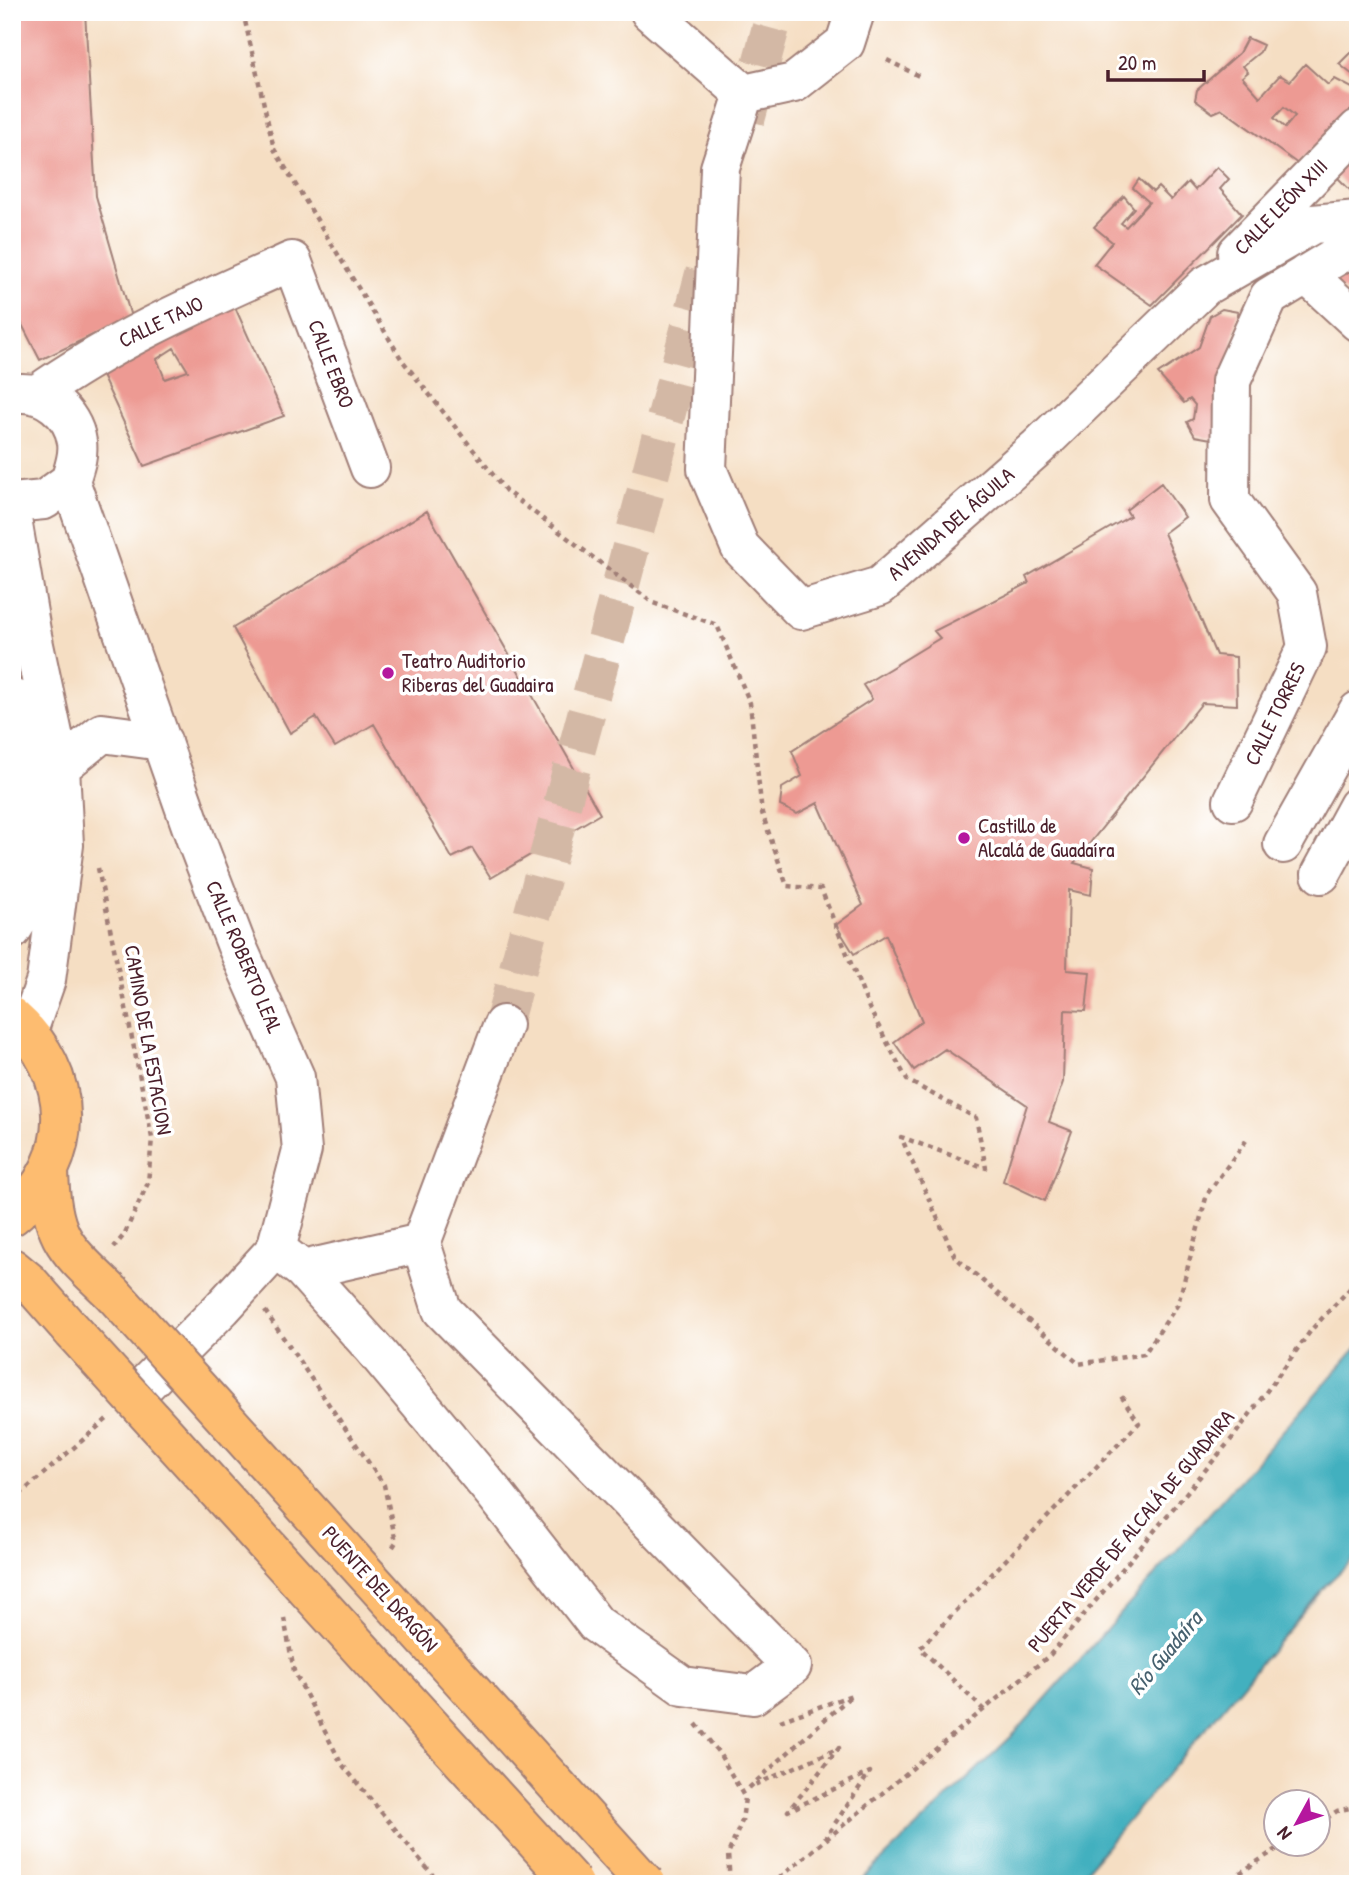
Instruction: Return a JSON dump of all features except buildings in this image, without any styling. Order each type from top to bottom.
[{"type":"main road","points":[[12,1216],[33,1195],[49,1171],[59,1140],[60,1097],[51,1066],[20,1024]]},
{"type":"main road","name":"PUENTE DEL DRAGÓN","points":[[49,1171],[54,1224],[74,1255],[104,1284],[646,1884]]},
{"type":"main road","points":[[12,1268],[29,1282],[574,1884]]},
{"type":"street","points":[[650,12],[744,94],[794,83],[845,43],[855,12]]},
{"type":"street","name":"AVENIDA DEL ÁGUILA","points":[[744,94],[720,168],[707,469],[740,547],[801,610],[880,586],[1038,447],[1205,286],[1313,225],[1358,220]]},
{"type":"street","name":"CALLE LEÓN XIII","points":[[1205,286],[1358,129]]},
{"type":"street","name":"CALLE TORRES","points":[[1233,801],[1307,647],[1297,593],[1230,500],[1231,381],[1269,297],[1358,243]]},
{"type":"street","name":"CALLE TAJO","points":[[24,395],[147,326],[292,261]]},
{"type":"street","name":"CALLE EBRO","points":[[292,261],[370,468]]},
{"type":"street","points":[[1306,274],[1358,322]]},
{"type":"street","points":[[12,503],[44,500],[70,481],[78,445],[74,428],[65,413],[52,402],[24,395]]},
{"type":"street","name":"CALLE ROBERTO LEAL","points":[[70,481],[236,944],[295,1077],[302,1150],[289,1259],[245,1282],[136,1394]]},
{"type":"street","points":[[12,519],[31,631],[60,767],[64,845],[46,980],[20,1024]]},
{"type":"street","points":[[12,698],[24,766],[32,848],[20,918],[12,930]]},
{"type":"street","points":[[1283,844],[1358,710]]},
{"type":"street","points":[[60,767],[102,733],[162,741]]},
{"type":"street","points":[[1321,874],[1358,806]]},
{"type":"street","points":[[289,1259],[408,1390],[596,1623],[683,1686],[753,1695],[792,1666],[442,1310],[421,1243],[503,1025]]},
{"type":"street","points":[[289,1259],[421,1243]]},
{"type":"path","points":[[243,12],[274,149],[402,360],[506,491],[653,603],[717,625],[750,704],[762,813],[787,886],[821,888],[869,1008],[907,1080],[976,1118],[986,1168],[901,1137],[956,1257],[1080,1364],[1144,1354],[1178,1304],[1207,1194],[1248,1138]]},
{"type":"path","points":[[887,60],[921,77]]},
{"type":"path","name":"CAMINO DE LA ESTACION","points":[[64,845],[94,849],[152,1138],[148,1183],[104,1284]]},
{"type":"path","name":"PUERTA VERDE DE ALCALÁ DE GUADAIRA","points":[[772,1884],[1050,1656],[1234,1436],[1312,1329],[1358,1280]]},
{"type":"path","points":[[245,1282],[384,1485],[396,1542],[390,1552]]},
{"type":"path","points":[[984,1710],[920,1648],[1139,1423],[1119,1392]]},
{"type":"path","points":[[12,1501],[136,1394]]},
{"type":"path","points":[[284,1616],[294,1671],[341,1763],[440,1884]]},
{"type":"path","points":[[753,1695],[755,1729],[852,1695],[750,1787],[839,1748],[788,1811],[870,1772],[820,1844]]},
{"type":"path","points":[[1332,1815],[1358,1806]]},
{"type":"path","points":[[1223,1884],[1264,1857]]},
{"type":"water","name":"Río Guadaíra","points":[[1358,1346],[1358,1555],[1327,1584],[1075,1884],[857,1884],[1015,1733]]},
{"type":"tunnel","points":[[746,120],[775,12]]},
{"type":"tunnel","points":[[503,1025],[708,259]]},
{"type":"place","name":"Teatro Auditorio Riberas del Guadaira","points":[[388,673]]},
{"type":"place","name":"Castillo de Alcalá de Guadaíra","points":[[964,838]]}]
